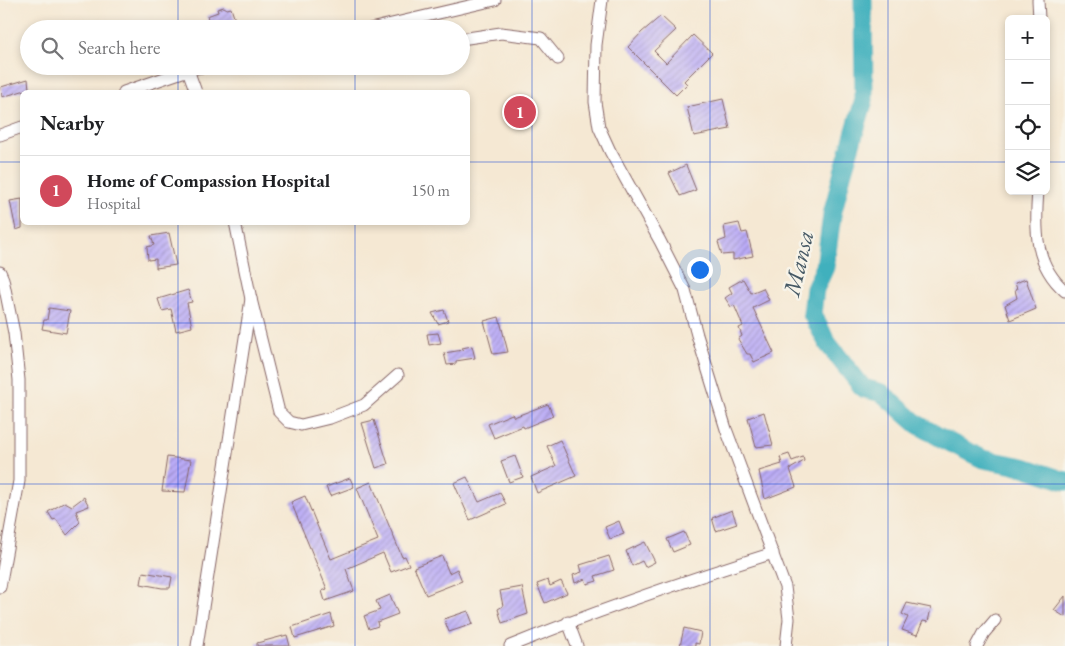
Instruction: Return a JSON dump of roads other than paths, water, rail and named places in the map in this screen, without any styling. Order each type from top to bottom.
[{"type":"street","points":[[423,20],[495,0]]},
{"type":"street","points":[[602,0],[596,45],[595,102],[599,127],[614,159],[685,290],[696,334],[726,429],[784,587],[789,619],[786,646]]},
{"type":"street","points":[[1038,0],[1040,15]]},
{"type":"street","points":[[470,38],[501,33],[541,38],[558,59]]},
{"type":"street","points":[[130,90],[173,75]]},
{"type":"street","points":[[190,75],[195,90]]},
{"type":"street","points":[[0,135],[20,129]]},
{"type":"street","points":[[1038,195],[1036,208],[1038,245],[1046,268],[1065,291]]},
{"type":"street","points":[[236,225],[279,412],[289,422],[301,425],[330,418],[364,405],[398,375]]},
{"type":"street","points":[[0,272],[14,333],[19,380],[19,481],[0,588]]},
{"type":"street","points":[[196,646],[252,299]]},
{"type":"street","points":[[510,646],[568,622],[772,553]]},
{"type":"street","points":[[977,646],[984,633],[996,620]]},
{"type":"street","points":[[568,622],[578,646]]},
{"type":"waterway","name":"Mansa","points":[[863,0],[864,100],[832,215],[825,267],[815,289],[812,314],[828,344],[863,388],[882,393],[917,424],[983,459],[1024,467],[1065,481]]},
{"type":"place","name":"Home of Compassion Hospital","points":[[520,112]]}]
